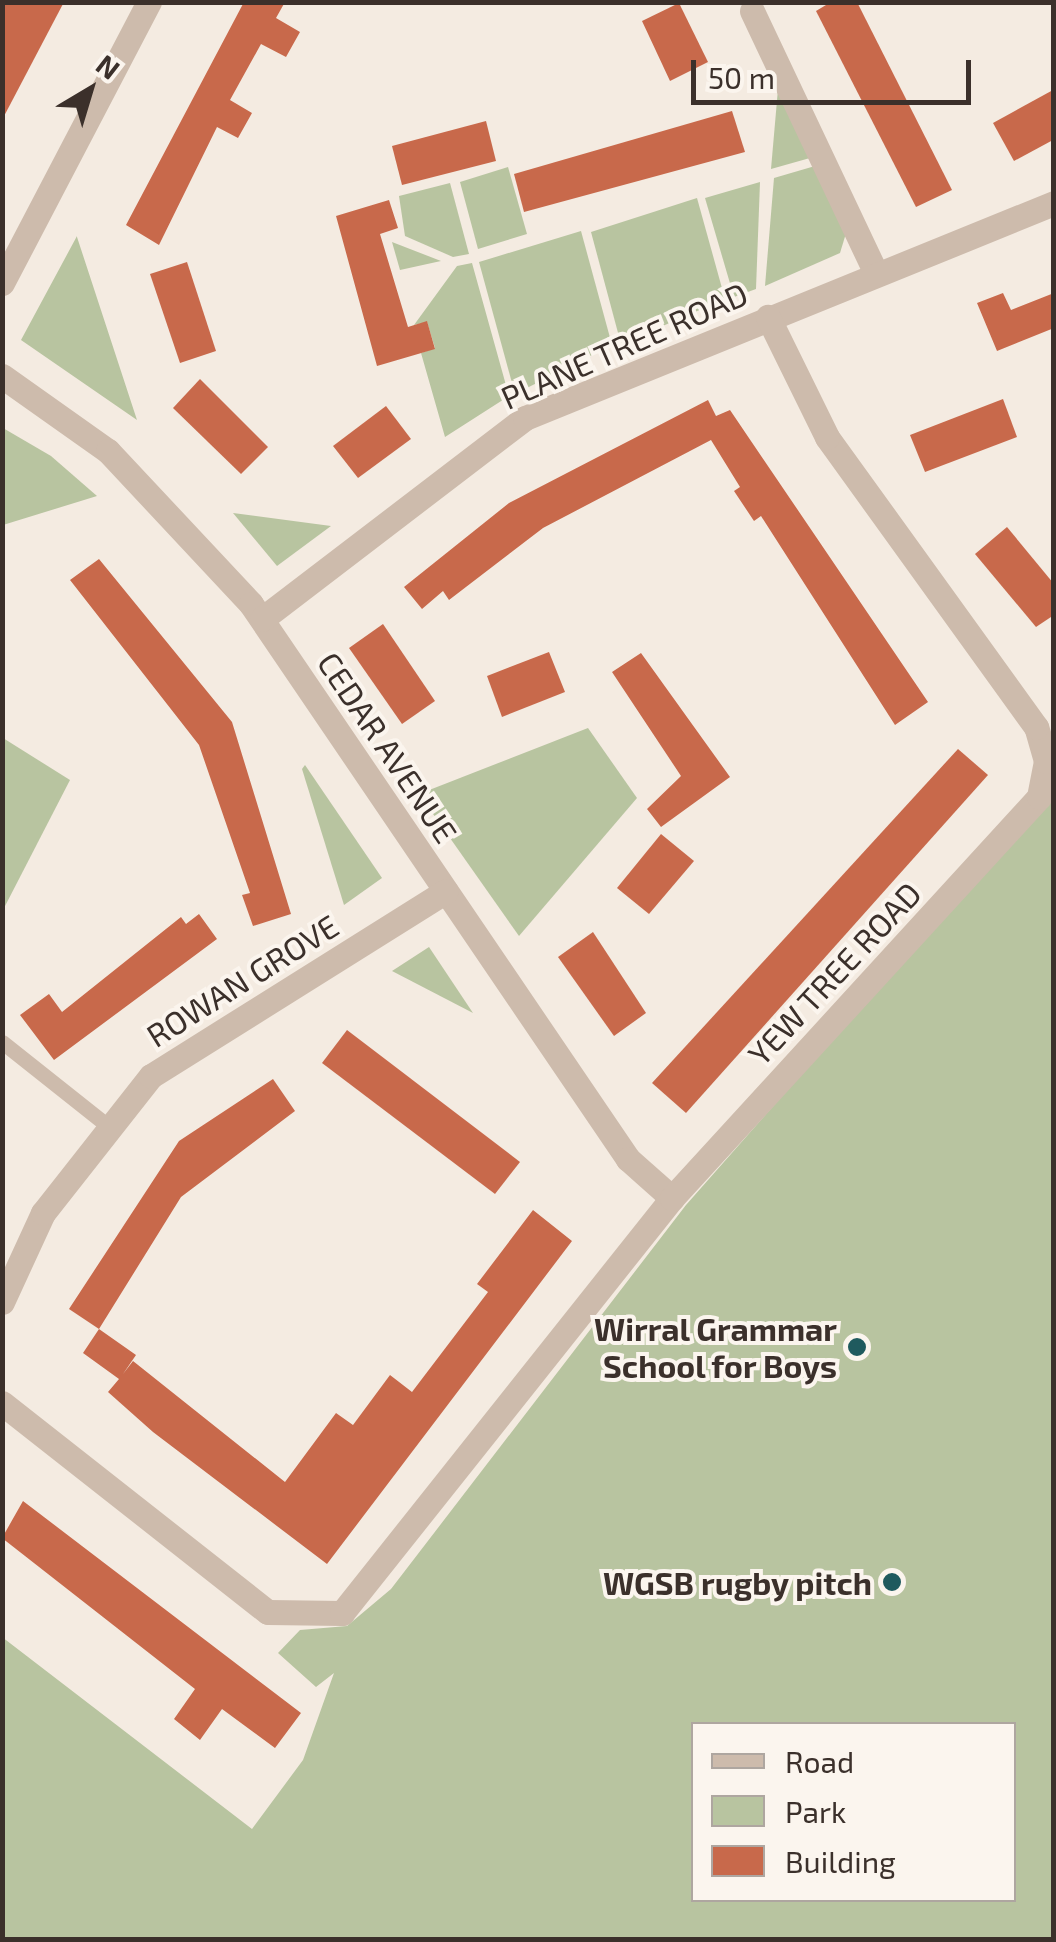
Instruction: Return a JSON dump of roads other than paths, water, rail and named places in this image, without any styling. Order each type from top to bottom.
[{"type":"street","points":[[2,283],[149,2]]},
{"type":"street","points":[[752,11],[876,272]]},
{"type":"street","name":"PLANE TREE ROAD","points":[[262,619],[526,418],[1054,202]]},
{"type":"street","name":"YEW TREE ROAD","points":[[2,1403],[268,1612],[317,1618],[362,1595],[672,1198],[1038,796],[1046,760],[1036,727],[828,438],[768,318]]},
{"type":"street","name":"CEDAR AVENUE","points":[[2,376],[108,450],[262,619],[628,1159],[672,1198]]},
{"type":"street","name":"ROWAN GROVE","points":[[2,1302],[43,1213],[150,1076],[446,890]]},
{"type":"lane","points":[[2,1042],[108,1126]]},
{"type":"place","name":"Wirral Grammar School for Boys","points":[[857,1347]]},
{"type":"place","name":"WGSB rugby pitch","points":[[892,1582]]}]
